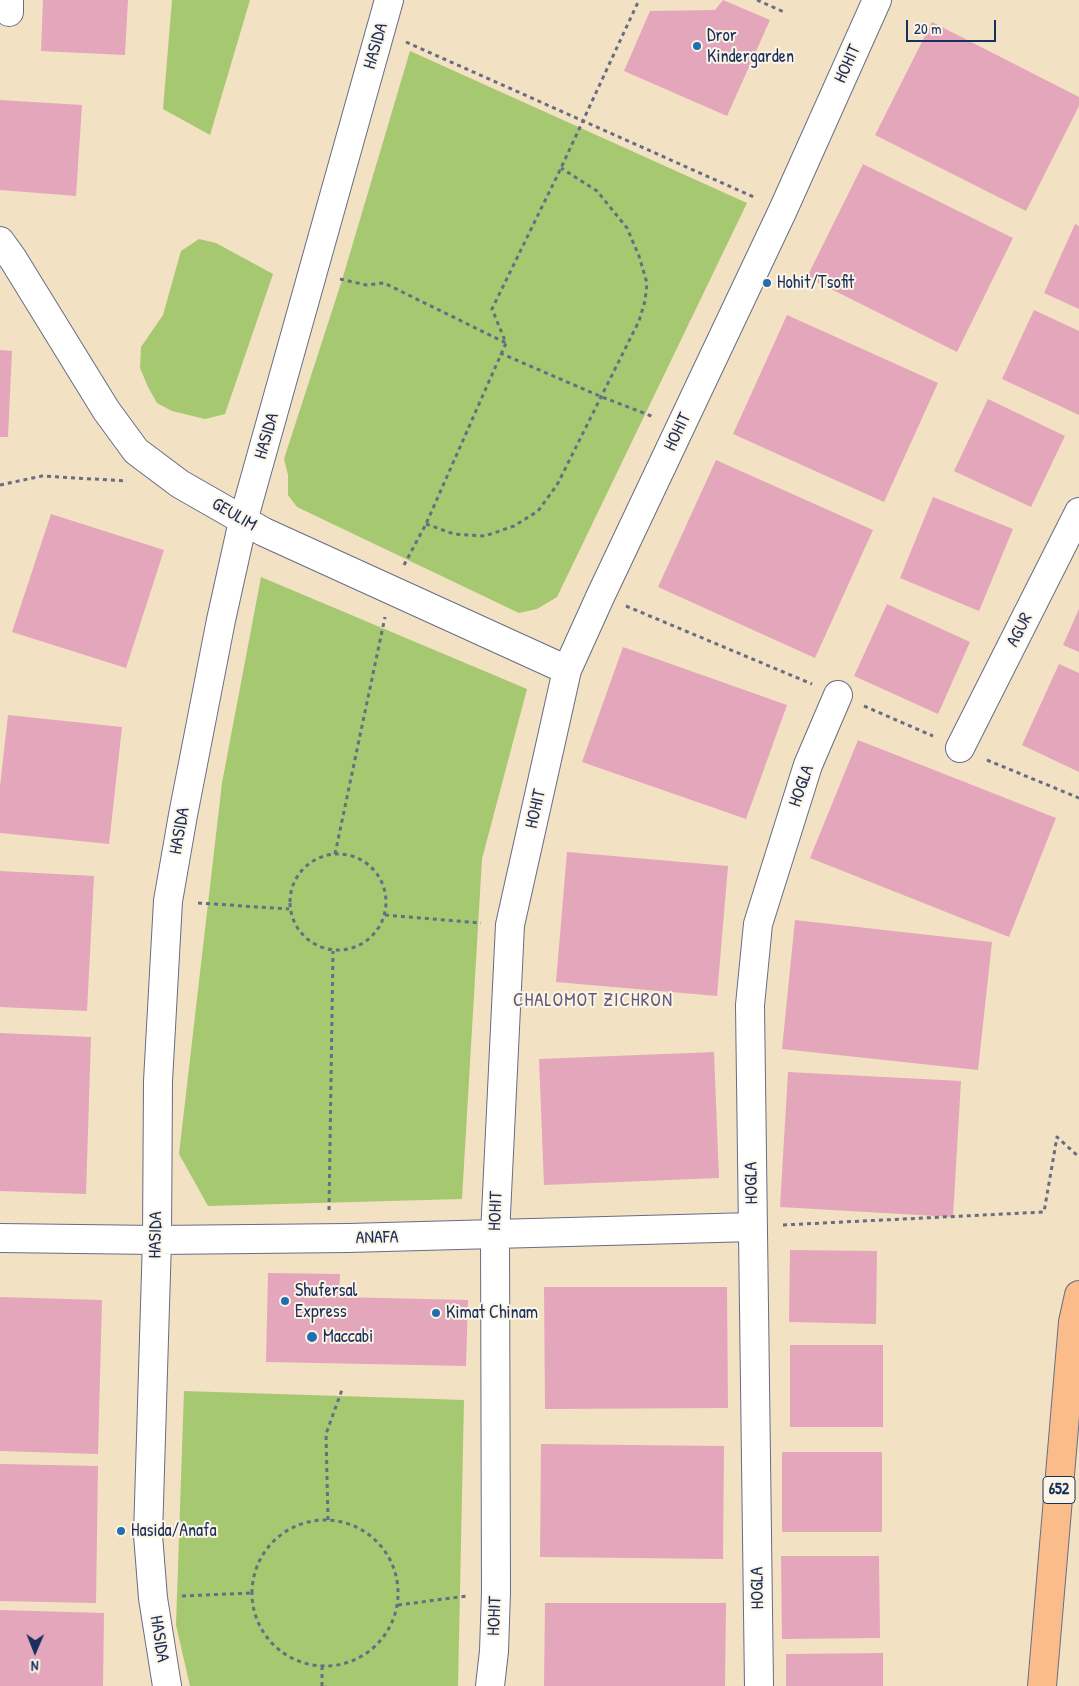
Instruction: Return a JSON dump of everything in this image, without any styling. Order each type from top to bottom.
[{"type":"main road","name":"652","points":[[1042,1686],[1073,1322],[1079,1295]]},
{"type":"street","name":"HASIDA","points":[[167,1686],[152,1598],[148,1535],[157,1240],[158,1081],[168,901],[217,640],[243,521],[389,0]]},
{"type":"street","name":"HOHIT","points":[[490,1686],[494,1652],[496,1592],[495,1235],[510,925],[567,670],[783,210],[877,0]]},
{"type":"street","name":"GEULIM","points":[[0,241],[106,410],[136,451],[180,484],[264,532],[567,670]]},
{"type":"street","name":"AGUR","points":[[960,748],[1079,512]]},
{"type":"street","name":"HOGLA","points":[[759,1686],[750,1005],[758,924],[808,765],[838,695]]},
{"type":"street","name":"ANAFA","points":[[0,1238],[157,1240],[329,1238],[753,1227]]},
{"type":"path","points":[[506,343],[492,309],[561,168],[639,0]]},
{"type":"path","points":[[757,0],[784,12]]},
{"type":"path","points":[[404,51],[406,42],[583,120],[756,198],[752,207]]},
{"type":"path","points":[[426,524],[454,534],[485,536],[514,526],[538,511],[557,486],[639,321],[645,301],[647,283],[639,256],[627,228],[596,191],[561,168]]},
{"type":"path","points":[[337,288],[342,270]]},
{"type":"path","points":[[313,271],[366,285],[384,283],[506,343]]},
{"type":"path","points":[[335,854],[391,590],[426,524],[506,343]]},
{"type":"path","points":[[500,353],[602,397],[661,419],[679,429]]},
{"type":"path","points":[[0,485],[42,476],[131,481]]},
{"type":"path","points":[[335,854],[354,856],[368,864],[376,872],[384,886],[386,898],[385,915],[378,930],[366,942],[351,949],[334,951],[319,947],[305,938],[294,925],[289,909],[289,897],[294,881],[304,867],[318,858],[335,854]]},
{"type":"path","points":[[198,912],[201,894]]},
{"type":"path","points":[[168,901],[289,909]]},
{"type":"path","points":[[385,915],[510,925]]},
{"type":"path","points":[[329,1238],[334,951]]},
{"type":"path","points":[[753,1227],[1044,1212],[1057,1137],[1079,1156]]},
{"type":"path","points":[[328,1520],[326,1434],[343,1387]]},
{"type":"path","points":[[328,1520],[352,1524],[374,1537],[390,1556],[398,1580],[398,1605],[392,1625],[380,1643],[363,1657],[343,1665],[322,1667],[300,1662],[280,1652],[264,1635],[254,1614],[251,1593],[255,1570],[266,1549],[283,1533],[305,1522],[328,1520]]},
{"type":"path","points":[[398,1605],[496,1592]]},
{"type":"path","points":[[152,1598],[251,1593]]},
{"type":"path","points":[[322,1667],[322,1686]]},
{"type":"green space","points":[[172,0],[250,0],[210,135],[163,109]]},
{"type":"green space","points":[[410,51],[747,203],[557,597],[537,609],[519,613],[297,507],[288,495],[288,475],[284,459],[342,280]]},
{"type":"green space","points":[[199,239],[216,243],[273,274],[225,414],[205,419],[172,411],[157,403],[140,368],[141,347],[163,315],[181,251]]},
{"type":"green space","points":[[261,577],[527,689],[482,859],[462,1199],[208,1206],[179,1154],[222,783]]},
{"type":"green space","points":[[184,1391],[464,1400],[458,1686],[190,1686],[176,1625]]},
{"type":"building","points":[[43,0],[128,0],[125,55],[41,51]]},
{"type":"building","name":"Dror Kindergarden","points":[[723,0],[770,20],[727,116],[624,71],[650,11],[715,10]]},
{"type":"building","points":[[932,22],[1079,97],[1079,106],[1026,211],[875,135]]},
{"type":"building","points":[[0,100],[82,105],[76,196],[0,190]]},
{"type":"building","points":[[863,164],[1013,238],[957,352],[807,277]]},
{"type":"building","points":[[1075,224],[1079,226],[1079,309],[1044,293]]},
{"type":"building","points":[[1034,310],[1079,331],[1079,415],[1002,379]]},
{"type":"building","points":[[787,315],[938,383],[884,502],[733,434]]},
{"type":"building","points":[[0,350],[12,351],[8,437],[0,437]]},
{"type":"building","points":[[988,399],[1065,436],[1031,507],[954,471]]},
{"type":"building","points":[[716,460],[873,530],[815,658],[658,587]]},
{"type":"building","points":[[933,497],[1013,529],[979,611],[900,578]]},
{"type":"building","points":[[51,514],[164,550],[126,668],[12,632]]},
{"type":"building","points":[[887,604],[970,642],[938,714],[854,676]]},
{"type":"building","points":[[1079,609],[1079,652],[1063,645]]},
{"type":"building","points":[[623,647],[787,705],[746,819],[582,762]]},
{"type":"building","points":[[1059,664],[1079,673],[1079,772],[1022,745]]},
{"type":"building","points":[[8,715],[122,727],[109,844],[0,833],[0,786]]},
{"type":"building","points":[[858,740],[1056,818],[1009,937],[810,858]]},
{"type":"building","points":[[567,852],[728,866],[717,996],[556,982]]},
{"type":"building","points":[[0,871],[94,876],[87,1011],[0,1007]]},
{"type":"building","points":[[795,920],[992,942],[978,1070],[782,1049]]},
{"type":"building","points":[[0,1033],[91,1037],[86,1194],[0,1191]]},
{"type":"building","points":[[714,1052],[719,1178],[544,1185],[539,1059]]},
{"type":"building","points":[[788,1072],[961,1081],[953,1217],[780,1207]]},
{"type":"building","points":[[790,1250],[877,1251],[876,1324],[789,1322]]},
{"type":"building","points":[[268,1273],[340,1274],[339,1297],[468,1300],[466,1366],[266,1362]]},
{"type":"building","points":[[544,1287],[727,1287],[728,1408],[545,1409]]},
{"type":"building","points":[[0,1297],[102,1300],[98,1454],[0,1451]]},
{"type":"building","points":[[790,1345],[883,1345],[883,1427],[790,1427]]},
{"type":"building","points":[[541,1444],[724,1446],[723,1559],[540,1557]]},
{"type":"building","points":[[782,1452],[882,1452],[882,1532],[782,1532]]},
{"type":"building","points":[[0,1464],[98,1466],[96,1603],[0,1601]]},
{"type":"building","points":[[781,1556],[879,1556],[880,1638],[782,1639]]},
{"type":"building","points":[[545,1603],[726,1603],[725,1686],[544,1686]]},
{"type":"building","points":[[0,1610],[104,1613],[103,1686],[0,1686]]},
{"type":"building","points":[[883,1653],[883,1686],[786,1686],[786,1654]]},
{"type":"place","name":"Dror Kindergarden","points":[[697,46]]},
{"type":"place","name":"Hohit/Tsofit","points":[[767,283]]},
{"type":"place","name":"Shufersal Express","points":[[285,1301]]},
{"type":"place","name":"Kimat Chinam","points":[[436,1313]]},
{"type":"place","name":"Maccabi","points":[[312,1337]]},
{"type":"place","name":"Hasida/Anafa","points":[[121,1531]]},
{"type":"district","name":"CHALOMOT ZICHRON","points":[[593,1001]]}]
